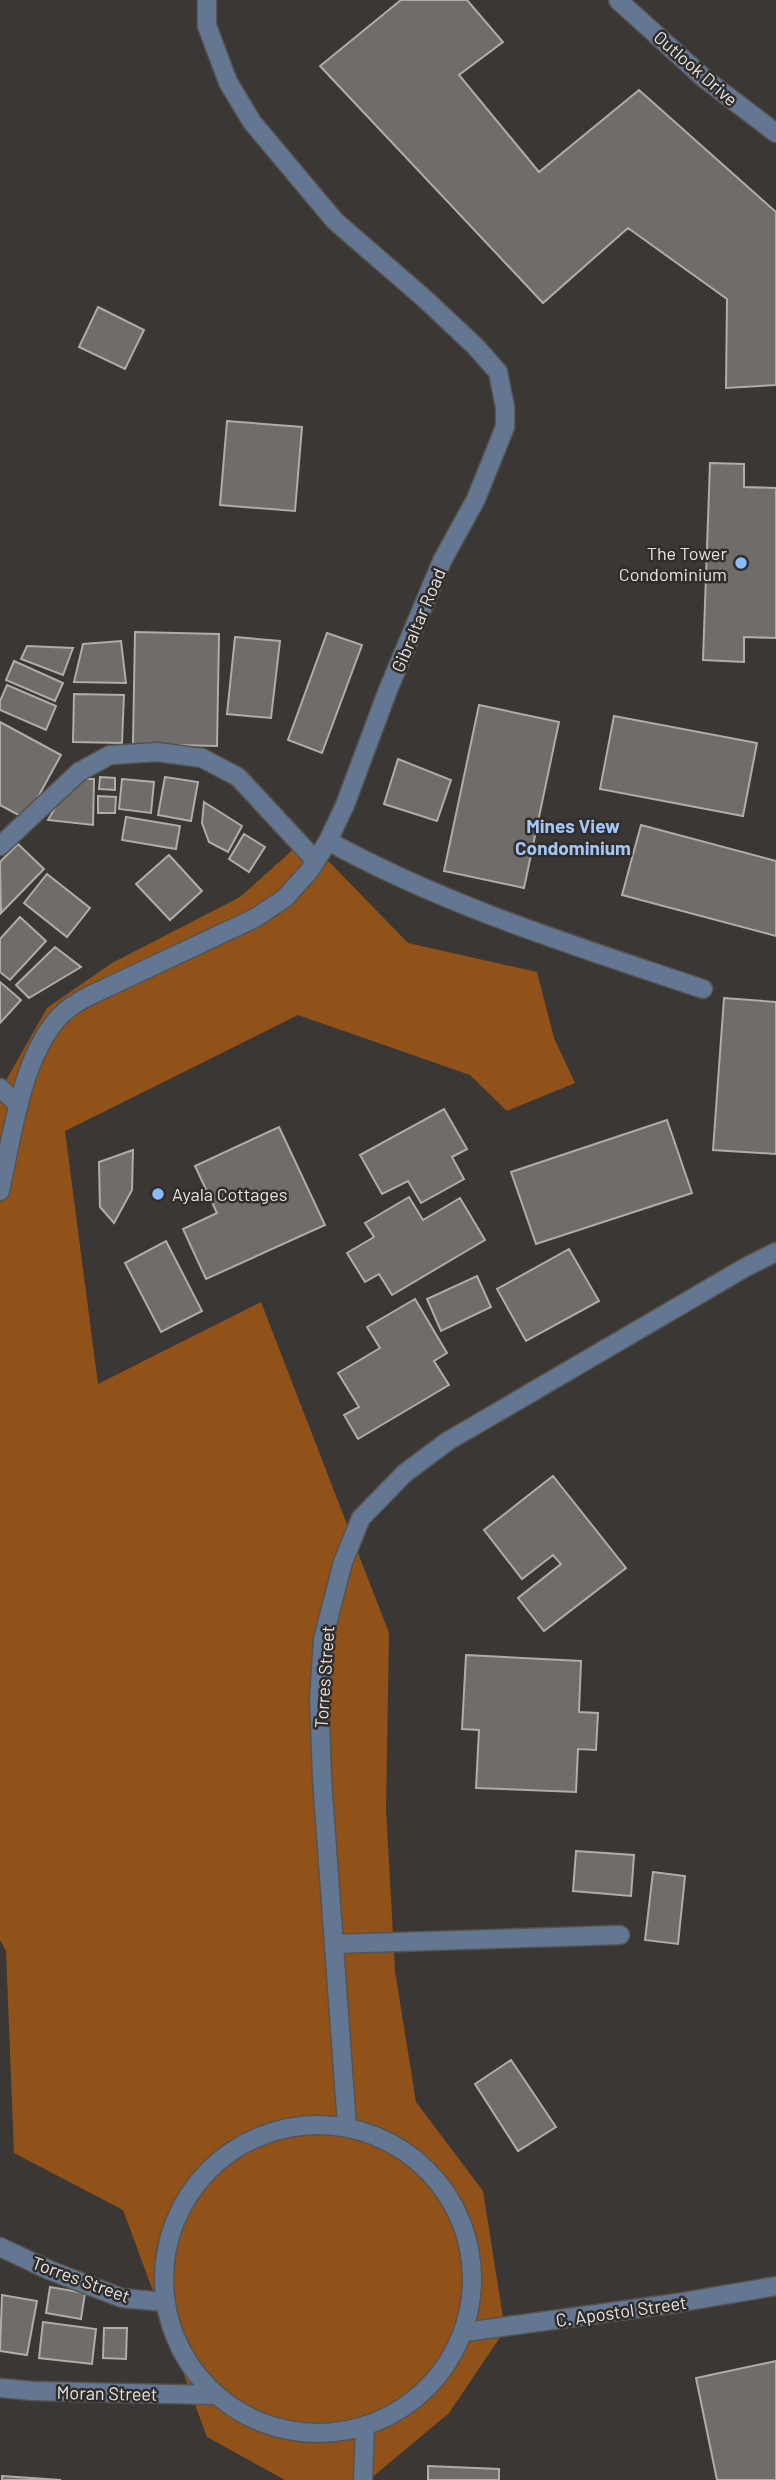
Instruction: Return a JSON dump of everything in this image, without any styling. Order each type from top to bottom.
[{"type":"street","name":"Gibraltar Road","points":[[0,1191],[19,1105],[44,1039],[59,1017],[73,1004],[255,918],[299,885],[316,861],[345,805],[388,690],[442,561],[476,499],[505,427],[505,407],[498,372],[476,347],[425,299],[335,221],[252,122],[228,82],[207,26],[207,0]]},
{"type":"street","name":"Outlook Drive","points":[[618,0],[705,79],[776,133]]},
{"type":"street","points":[[0,846],[79,772],[110,755],[158,752],[202,758],[237,777],[276,815],[316,861]]},
{"type":"street","points":[[328,841],[391,874],[483,913],[703,989]]},
{"type":"street","points":[[0,1088],[19,1105]]},
{"type":"street","name":"Torres Street","points":[[347,2126],[322,1779],[320,1686],[323,1639],[333,1595],[361,1518],[405,1473],[448,1441],[776,1252]]},
{"type":"street","points":[[334,1944],[620,1935]]},
{"type":"street","points":[[287,2126],[347,2126],[408,2152],[454,2202],[474,2266],[465,2332],[442,2373],[408,2406],[365,2427],[313,2434],[260,2423],[215,2395],[191,2368],[173,2337],[164,2302],[166,2244],[191,2190],[233,2149],[287,2126]]},
{"type":"street","name":"Torres Street","points":[[0,2247],[49,2270],[122,2298],[164,2302]]},
{"type":"street","name":"C. Apostol Street","points":[[465,2332],[642,2308],[776,2286]]},
{"type":"street","name":"Moran Street","points":[[0,2388],[215,2395]]},
{"type":"street","points":[[363,2480],[365,2427]]},
{"type":"shaded area","points":[[306,838],[408,943],[537,972],[554,1038],[575,1083],[507,1111],[470,1075],[298,1015],[65,1131],[98,1384],[261,1302],[389,1633],[386,1810],[395,1971],[416,2102],[483,2191],[505,2330],[449,2413],[369,2480],[285,2480],[207,2437],[123,2210],[14,2153],[6,1951],[0,1940],[0,1091],[47,1008],[112,963],[240,897]]},
{"type":"building","points":[[401,0],[467,0],[503,42],[459,75],[539,172],[639,90],[776,212],[776,385],[726,388],[727,299],[628,228],[543,303],[320,66]]},
{"type":"building","points":[[98,307],[144,330],[125,369],[79,347]]},
{"type":"building","points":[[227,421],[302,427],[295,511],[220,505]]},
{"type":"building","name":"The Tower Condominium","points":[[710,463],[744,464],[744,487],[776,488],[776,638],[744,637],[744,662],[703,660]]},
{"type":"building","points":[[135,632],[219,634],[217,746],[133,744]]},
{"type":"building","points":[[327,633],[362,645],[322,753],[288,740]]},
{"type":"building","points":[[235,637],[280,641],[271,718],[227,714]]},
{"type":"building","points":[[121,641],[126,683],[74,682],[83,644]]},
{"type":"building","points":[[27,646],[73,648],[63,675],[21,659]]},
{"type":"building","points":[[14,661],[63,683],[55,701],[6,680]]},
{"type":"building","points":[[7,685],[56,706],[46,730],[0,710],[0,701]]},
{"type":"building","points":[[74,694],[124,695],[122,743],[73,742]]},
{"type":"building","points":[[479,705],[559,722],[524,888],[444,871]]},
{"type":"building","points":[[614,716],[757,743],[743,816],[600,789]]},
{"type":"building","points":[[0,722],[61,755],[26,819],[0,805]]},
{"type":"building","points":[[398,759],[451,780],[437,821],[384,804]]},
{"type":"building","points":[[100,777],[115,778],[115,790],[99,789]]},
{"type":"building","points":[[165,777],[198,782],[191,821],[158,815]]},
{"type":"building","points":[[81,779],[94,779],[93,825],[48,820],[64,793]]},
{"type":"building","points":[[122,779],[154,782],[151,813],[119,809]]},
{"type":"building","points":[[98,796],[116,797],[115,813],[98,813]]},
{"type":"building","points":[[204,802],[242,826],[228,852],[209,842],[202,823]]},
{"type":"building","points":[[126,817],[180,826],[176,849],[122,840]]},
{"type":"building","points":[[641,825],[776,861],[776,936],[622,895]]},
{"type":"building","points":[[244,834],[265,847],[249,872],[229,859]]},
{"type":"building","points":[[18,844],[44,869],[1,913],[0,862]]},
{"type":"building","points":[[169,855],[202,891],[170,920],[136,884]]},
{"type":"building","points":[[47,874],[90,908],[67,937],[24,903]]},
{"type":"building","points":[[20,917],[46,941],[10,980],[0,972],[0,939]]},
{"type":"building","points":[[55,947],[81,967],[29,998],[16,985]]},
{"type":"building","points":[[0,982],[21,1000],[0,1023]]},
{"type":"building","points":[[724,998],[776,1002],[776,1154],[713,1150]]},
{"type":"building","points":[[444,1109],[467,1149],[452,1157],[464,1179],[421,1203],[408,1181],[382,1194],[360,1155]]},
{"type":"building","points":[[667,1120],[692,1193],[536,1244],[511,1172]]},
{"type":"building","points":[[279,1127],[325,1225],[206,1279],[183,1229],[217,1213],[195,1166]]},
{"type":"building","points":[[133,1150],[132,1190],[114,1223],[100,1207],[99,1162]]},
{"type":"building","points":[[409,1197],[423,1220],[460,1198],[485,1240],[392,1295],[379,1274],[365,1282],[347,1253],[374,1237],[365,1223]]},
{"type":"building","points":[[166,1241],[202,1311],[161,1332],[125,1263]]},
{"type":"building","points":[[569,1249],[599,1301],[526,1341],[497,1289]]},
{"type":"building","points":[[477,1276],[491,1307],[441,1331],[427,1299]]},
{"type":"building","points":[[415,1299],[447,1353],[434,1361],[449,1385],[358,1439],[344,1415],[359,1407],[338,1373],[380,1348],[367,1327]]},
{"type":"building","points":[[553,1476],[626,1568],[544,1631],[518,1598],[561,1564],[553,1555],[522,1579],[484,1530]]},
{"type":"building","points":[[466,1655],[581,1661],[579,1712],[598,1713],[596,1750],[578,1749],[576,1792],[476,1788],[479,1730],[462,1729]]},
{"type":"building","points":[[576,1851],[634,1855],[631,1896],[573,1891]]},
{"type":"building","points":[[653,1872],[685,1876],[678,1944],[645,1940]]},
{"type":"building","points":[[511,2060],[556,2127],[518,2151],[475,2084]]},
{"type":"building","points":[[50,2287],[85,2293],[81,2319],[46,2313]]},
{"type":"building","points":[[2,2295],[37,2301],[27,2355],[0,2351]]},
{"type":"building","points":[[43,2322],[96,2329],[92,2364],[39,2358]]},
{"type":"building","points":[[104,2328],[127,2328],[126,2359],[103,2358]]},
{"type":"building","points":[[776,2361],[776,2480],[717,2480],[696,2378]]},
{"type":"building","points":[[428,2466],[499,2469],[499,2480],[428,2480]]},
{"type":"building","points":[[2,2476],[61,2480],[2,2480]]},
{"type":"place","name":"The Tower Condominium","points":[[741,563]]},
{"type":"place","name":"Ayala Cottages","points":[[158,1194]]},
{"type":"district","name":"Mines View Condominium","points":[[573,836]]}]
